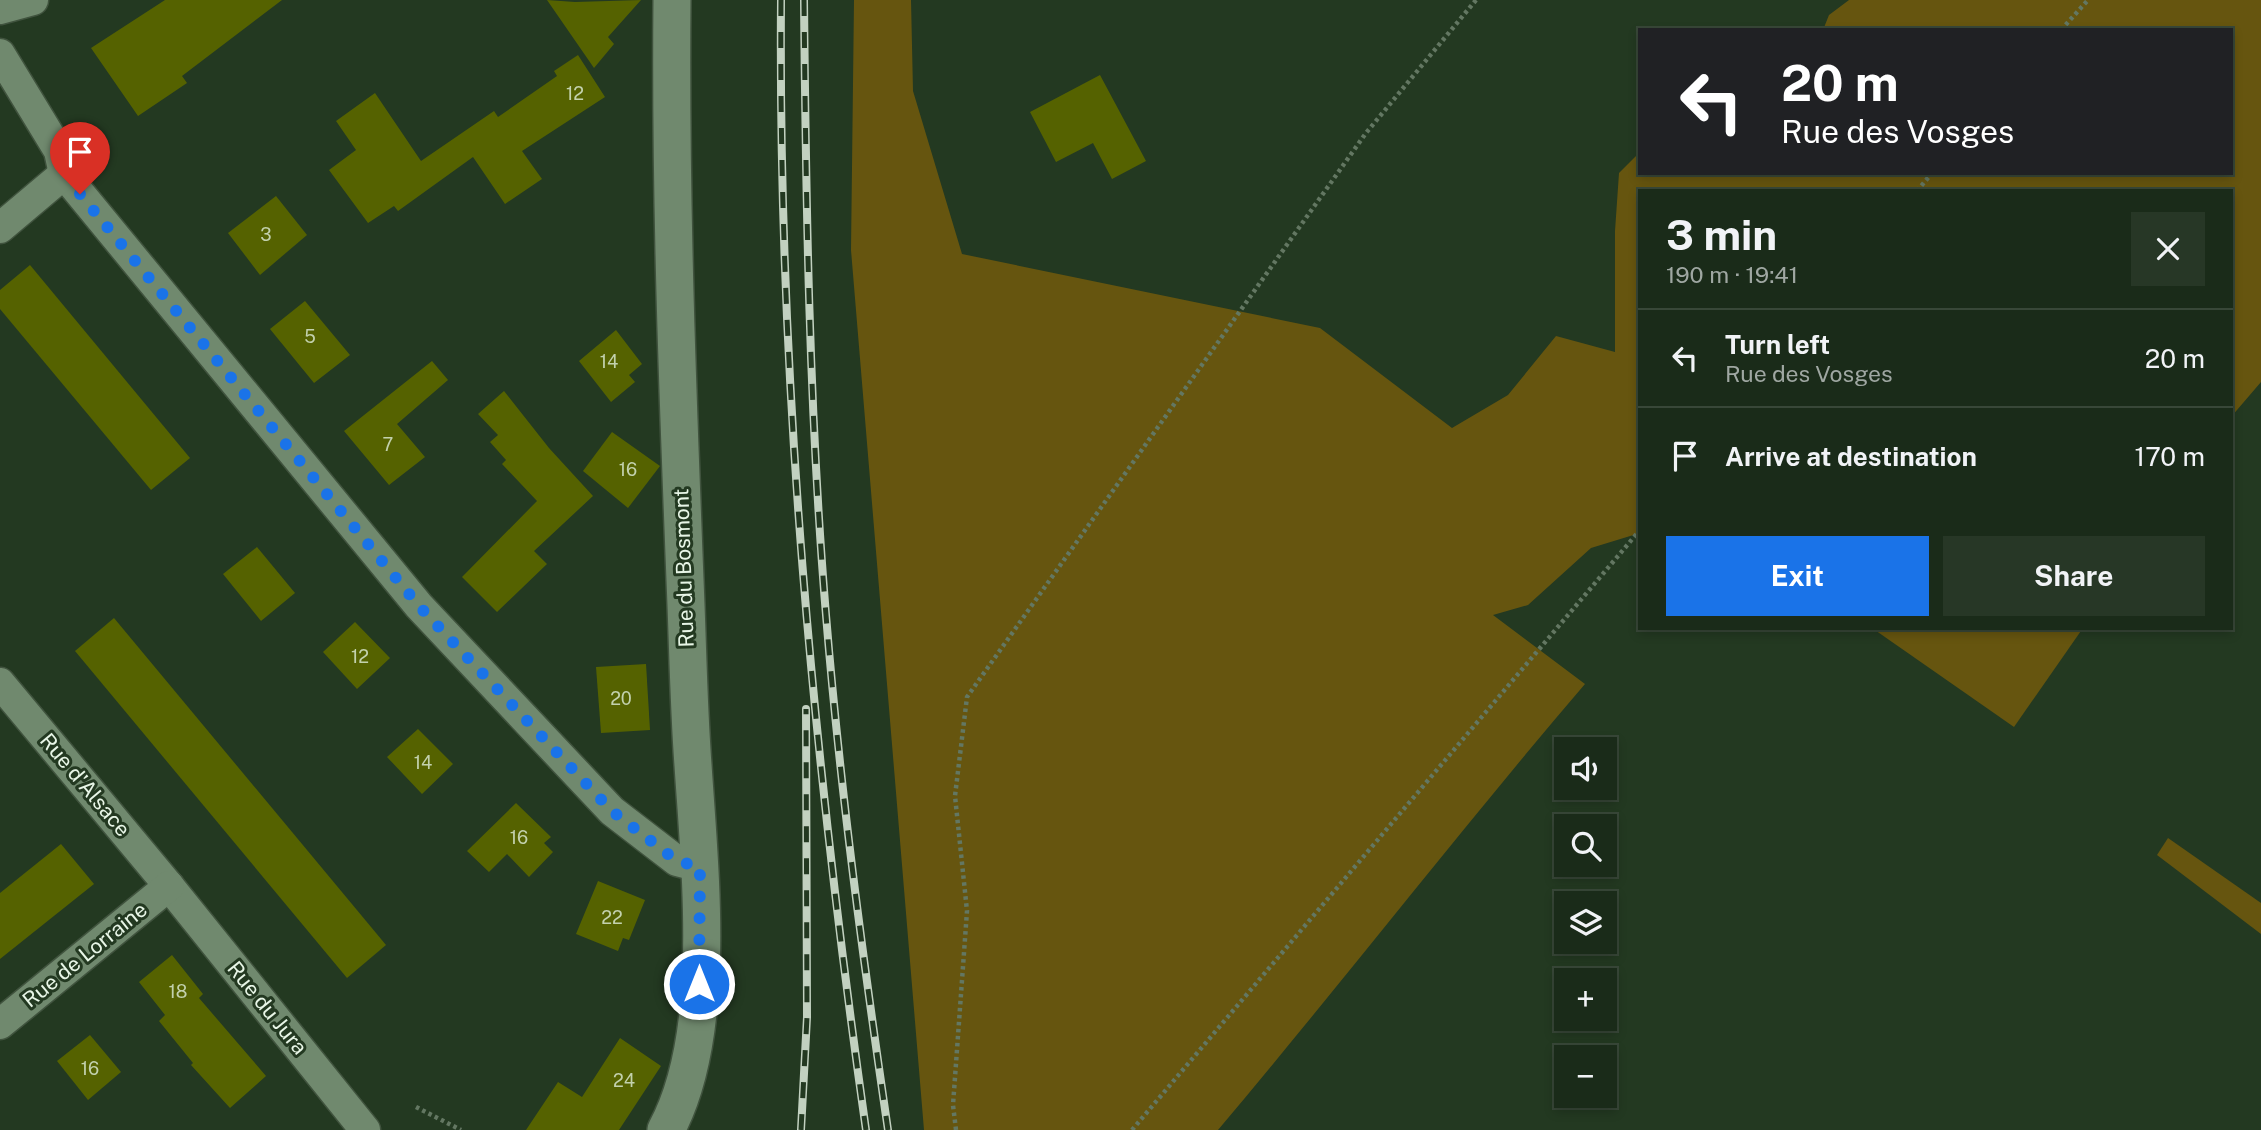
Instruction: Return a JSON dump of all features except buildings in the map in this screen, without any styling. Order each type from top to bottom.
[{"type":"street","points":[[0,9],[33,0]]},
{"type":"street","name":"Rue du Bosmont","points":[[666,1130],[688,1075],[698,1027],[700,867],[691,740],[674,314],[672,0]]},
{"type":"street","points":[[0,54],[59,152],[64,174],[419,606],[612,811],[677,861],[700,867]]},
{"type":"street","points":[[0,228],[64,174]]},
{"type":"street","name":"Rue d'Alsace","points":[[0,683],[169,887]]},
{"type":"street","name":"Rue de Lorraine","points":[[0,1024],[169,887]]},
{"type":"street","name":"Rue du Jura","points":[[169,887],[365,1130]]},
{"type":"path","points":[[956,1130],[953,1105],[967,911],[955,796],[967,697],[1149,435],[1366,133],[1476,0]]},
{"type":"path","points":[[2063,28],[2088,0]]},
{"type":"path","points":[[1919,189],[1930,175]]},
{"type":"path","points":[[1132,1130],[1638,532]]},
{"type":"path","points":[[416,1107],[461,1130]]},
{"type":"shaded area","points":[[854,0],[911,0],[913,91],[962,254],[1320,328],[1452,428],[1508,395],[1556,336],[1615,352],[1615,231],[1619,173],[1638,154],[1638,175],[2233,175],[2233,28],[1824,28],[1829,15],[1849,0],[2261,0],[2261,382],[2233,415],[2233,189],[1638,189],[1638,534],[1591,548],[1528,605],[1493,615],[1585,684],[1218,1130],[924,1130],[851,250]]},
{"type":"shaded area","points":[[1875,630],[2082,630],[2014,727]]},
{"type":"shaded area","points":[[2168,838],[2261,903],[2261,934],[2157,855]]},
{"type":"railway","points":[[781,0],[786,283],[802,566],[830,849],[866,1130]]},
{"type":"railway","points":[[804,0],[809,308],[820,538],[845,809],[888,1130]]},
{"type":"railway","points":[[801,1130],[807,1017],[806,709]]},
{"type":"route","points":[[80,194],[419,606],[612,811],[647,841],[677,861],[700,867],[699,984]]}]
